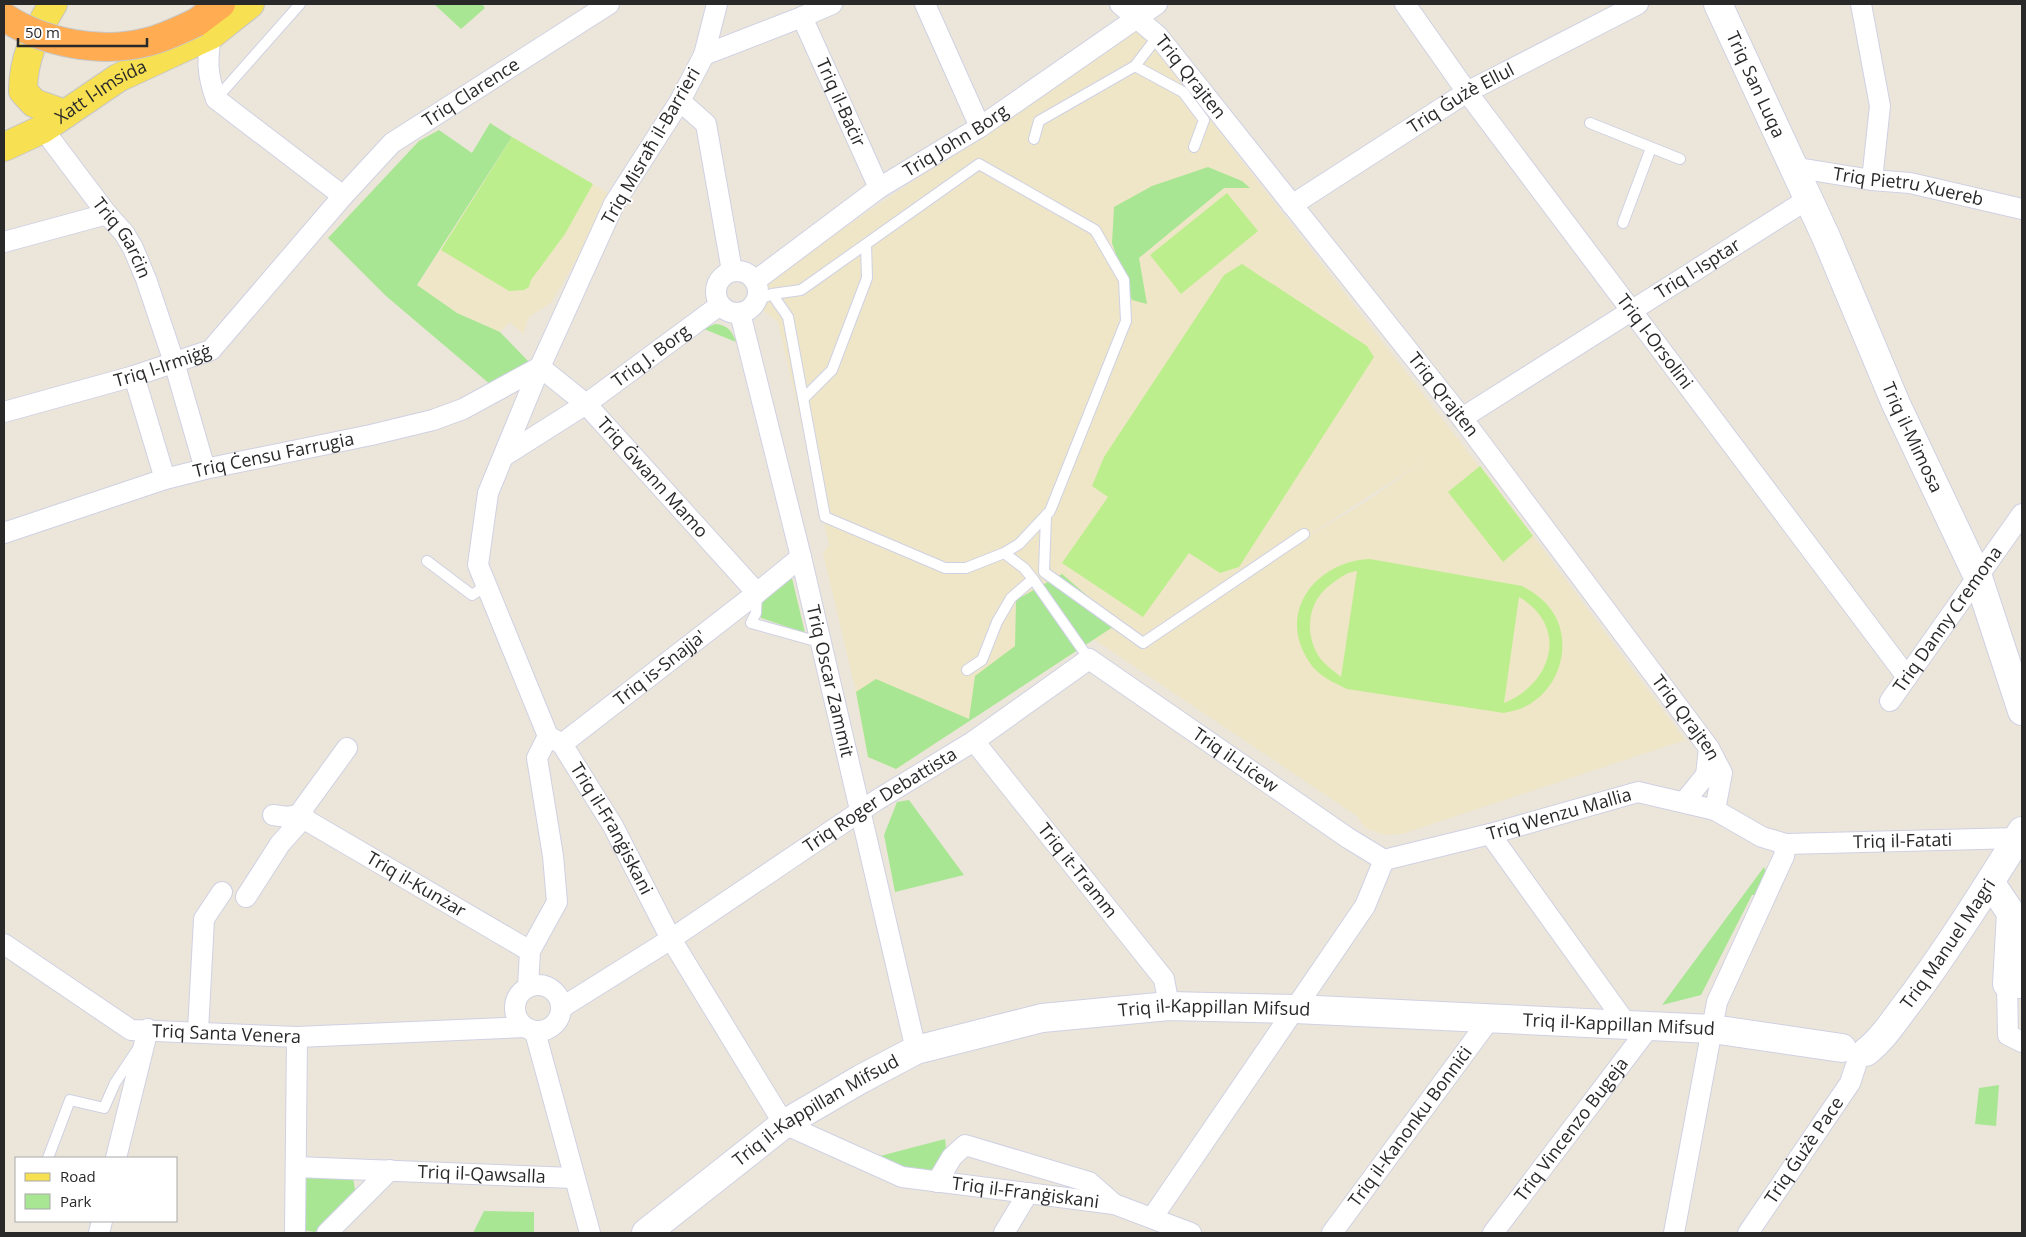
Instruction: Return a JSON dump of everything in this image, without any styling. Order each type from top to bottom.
[{"type":"highway","name":"Xatt l-Imsida","points":[[9,4],[71,29],[103,32],[116,32],[156,24],[180,16],[203,20]]},
{"type":"highway","name":"Xatt l-Imsida","points":[[4,17],[17,26],[42,36],[71,43],[100,46],[145,43],[203,20],[221,4]]},
{"type":"main road","points":[[4,8],[9,4]]},
{"type":"main road","points":[[53,4],[40,28],[23,69],[23,91],[54,122]]},
{"type":"main road","name":"Xatt l-Imsida","points":[[4,146],[54,122],[203,20],[250,4]]},
{"type":"street","name":"Triq Clarence","points":[[343,196],[392,143],[610,4]]},
{"type":"street","name":"Triq Misraħ il-Barrieri","points":[[540,367],[614,204],[680,101],[704,55],[717,4]]},
{"type":"street","points":[[704,55],[832,4]]},
{"type":"street","points":[[925,4],[980,126]]},
{"type":"street","name":"Triq Qrajten","points":[[1120,4],[1158,36],[1462,418],[1709,748],[1722,773],[1715,810]]},
{"type":"street","name":"Triq John Borg","points":[[761,291],[880,188],[980,126],[1157,4]]},
{"type":"street","name":"Triq l-Orsolini","points":[[1404,4],[1467,92],[1603,260],[1632,309],[1907,677]]},
{"type":"street","name":"Triq Ġużè Ellul","points":[[1292,205],[1467,92],[1638,4]]},
{"type":"street","name":"Triq San Luqa","points":[[1718,4],[1792,167]]},
{"type":"street","points":[[1861,4],[1880,106],[1872,180]]},
{"type":"street","name":"Triq il-Baċir","points":[[802,17],[880,188]]},
{"type":"street","points":[[203,20],[208,56],[208,76],[216,99],[343,196]]},
{"type":"street","points":[[680,101],[706,124],[732,271]]},
{"type":"street","name":"Triq Garċin","points":[[54,122],[107,214],[124,233],[133,248],[146,279],[174,362],[204,469]]},
{"type":"street","name":"Triq Pietru Xuereb","points":[[1792,167],[1872,180],[1910,183],[2022,209]]},
{"type":"street","name":"Triq il-Mimosa","points":[[1792,167],[1826,237],[1896,404],[1978,577],[2022,711]]},
{"type":"street","name":"Triq l-Irmiġġ","points":[[4,412],[134,376],[211,350],[343,196]]},
{"type":"street","name":"Triq l-Isptar","points":[[1462,418],[1808,199]]},
{"type":"street","points":[[4,242],[107,214]]},
{"type":"street","points":[[732,271],[745,272],[761,291],[753,306],[740,313],[726,310],[717,299],[717,284],[726,274],[732,271]]},
{"type":"street","name":"Triq J. Borg","points":[[504,456],[586,404],[720,305]]},
{"type":"street","name":"Triq Oscar Zammit","points":[[740,313],[801,557],[819,642],[916,1050]]},
{"type":"street","name":"Triq Ġwann Mamo","points":[[540,367],[586,404],[757,593]]},
{"type":"street","name":"Triq il-Franġiskani","points":[[540,367],[488,493],[478,565],[555,740],[612,826],[671,939],[784,1124],[902,1177],[1114,1204],[1191,1233]]},
{"type":"street","name":"Triq Ċensu Farrugia","points":[[4,533],[204,469],[371,436],[433,420],[464,409],[540,367]]},
{"type":"street","points":[[134,376],[165,480]]},
{"type":"street","name":"Triq Danny Cremona","points":[[1890,701],[2022,514]]},
{"type":"street","name":"Triq is-Snajja'","points":[[555,740],[757,593],[801,557]]},
{"type":"street","name":"Triq Roger Debattista","points":[[671,939],[860,812],[974,741],[1089,659]]},
{"type":"street","name":"Triq il-Liċew","points":[[1089,659],[1348,838],[1384,860]]},
{"type":"street","points":[[528,987],[530,951],[557,902],[537,758],[555,740]]},
{"type":"street","name":"Triq it-Tramm","points":[[974,741],[1164,980],[1169,1006]]},
{"type":"street","points":[[246,897],[280,844],[303,815],[302,810],[347,748]]},
{"type":"street","points":[[1684,802],[1706,775],[1709,748]]},
{"type":"street","name":"Triq Wenzu Mallia","points":[[1384,860],[1490,834],[1638,792],[1715,810],[1762,837],[1786,844]]},
{"type":"street","points":[[273,815],[287,817],[303,815]]},
{"type":"street","name":"Triq il-Kunżar","points":[[303,815],[310,823],[530,951]]},
{"type":"street","points":[[1490,834],[1639,1026]]},
{"type":"street","name":"Triq il-Fatati","points":[[1786,844],[2020,834]]},
{"type":"street","name":"Triq Manuel Magri","points":[[1855,1055],[1878,1043],[1920,987],[2020,834]]},
{"type":"street","points":[[1674,1233],[1717,1002],[1784,856],[1786,844]]},
{"type":"street","points":[[1152,1218],[1365,906],[1384,860]]},
{"type":"street","points":[[1990,882],[2011,913],[2015,984],[2015,1039]]},
{"type":"street","points":[[198,1031],[204,919],[222,892]]},
{"type":"street","points":[[561,1008],[671,939]]},
{"type":"street","name":"Triq Santa Venera","points":[[4,944],[131,1030],[146,1034],[198,1031],[297,1037],[475,1031],[525,1024]]},
{"type":"street","points":[[525,1024],[552,1026],[557,1021],[561,1008],[556,994],[550,989],[536,985],[528,987],[518,997],[525,1024],[590,1233]]},
{"type":"street","name":"Triq il-Kappillan Mifsud","points":[[646,1233],[784,1124],[916,1050],[1042,1018],[1169,1006],[1295,1009],[1489,1020],[1712,1029],[1855,1055]]},
{"type":"street","name":"Triq il-Kanonku Bonniċi","points":[[1332,1233],[1489,1020]]},
{"type":"street","name":"Triq Vincenzo Bugeja","points":[[1493,1233],[1639,1026]]},
{"type":"street","points":[[116,1157],[146,1034]]},
{"type":"street","points":[[295,1233],[297,1037]]},
{"type":"street","name":"Triq Ġużè Pace","points":[[1748,1233],[1850,1082],[1855,1055]]},
{"type":"street","name":"Triq il-Franġiskani","points":[[937,1182],[952,1157],[965,1145],[1089,1182],[1114,1204]]},
{"type":"street","name":"Triq il-Qawsalla","points":[[296,1167],[573,1178]]},
{"type":"street","points":[[327,1233],[390,1170]]},
{"type":"street","points":[[1004,1233],[1028,1193]]},
{"type":"lane","points":[[216,99],[300,4]]},
{"type":"lane","points":[[1034,139],[1039,121],[1135,66],[1158,36]]},
{"type":"lane","points":[[1135,66],[1183,92],[1204,120],[1194,147]]},
{"type":"lane","points":[[1590,122],[1680,160]]},
{"type":"lane","points":[[1623,223],[1651,148]]},
{"type":"lane","points":[[978,164],[1095,230],[1124,280],[1126,321],[1050,511],[1019,544],[1004,553],[966,568],[945,568],[825,517],[788,317],[761,291],[801,290],[978,164]]},
{"type":"lane","points":[[803,399],[832,370],[867,278],[866,244]]},
{"type":"lane","points":[[1045,598],[1046,515]]},
{"type":"lane","points":[[1044,572],[1143,643],[1304,534]]},
{"type":"lane","points":[[1004,553],[1024,568],[1033,579],[1089,659]]},
{"type":"lane","points":[[427,561],[472,595],[486,586]]},
{"type":"lane","points":[[967,670],[982,660],[997,622],[1011,598],[1033,579]]},
{"type":"lane","points":[[757,593],[756,613],[751,623],[819,642]]},
{"type":"lane","points":[[48,1157],[70,1100],[104,1108],[115,1083],[146,1034]]},
{"type":"shaded area","points":[[1139,28],[1533,536],[1685,740],[1402,834],[1384,835],[1365,828],[1357,816],[1092,638],[896,769],[868,757],[856,692],[823,553],[829,545],[778,322],[760,308],[763,283]],"holes":[[[1423,461],[1369,500],[1309,536]]]},
{"type":"shaded area","points":[[512,137],[614,196],[551,303],[529,317],[523,334],[510,322],[500,332],[457,313],[417,286]]},
{"type":"green space","points":[[434,4],[482,4],[485,8],[461,29]]},
{"type":"green space","points":[[490,123],[512,137],[417,285],[457,313],[500,332],[530,363],[491,385],[386,296],[328,238],[419,141],[439,130],[472,153]]},
{"type":"green space","points":[[512,137],[593,184],[565,234],[531,280],[529,287],[524,290],[509,291],[441,250]]},
{"type":"green space","points":[[1208,167],[1242,181],[1250,188],[1224,188],[1139,258],[1147,304],[1132,300],[1112,243],[1114,207],[1152,186]]},
{"type":"green space","points":[[1227,193],[1258,231],[1181,294],[1150,255]]},
{"type":"green space","points":[[1242,264],[1367,346],[1374,357],[1239,567],[1220,573],[1189,553],[1143,617],[1062,563],[1108,497],[1092,486],[1104,457],[1224,275]]},
{"type":"green space","points":[[715,324],[729,329],[736,342],[704,329]]},
{"type":"green space","points":[[1480,466],[1533,536],[1503,562],[1448,492]]},
{"type":"green space","points":[[1370,559],[1522,586],[1543,601],[1557,619],[1562,647],[1556,675],[1548,688],[1538,698],[1524,707],[1504,713],[1347,689],[1331,681],[1313,668],[1300,644],[1297,626],[1299,609],[1307,593],[1318,580],[1333,569],[1350,562]],"holes":[[[1357,571],[1341,677],[1322,661],[1315,649],[1310,629],[1310,619],[1316,600],[1322,592],[1342,576]],[[1519,597],[1535,609],[1545,623],[1549,638],[1549,653],[1543,668],[1534,682],[1521,694],[1504,703]]]},
{"type":"green space","points":[[1062,574],[1119,623],[896,769],[868,757],[856,692],[876,679],[969,719],[975,676],[1015,646],[1016,600]]},
{"type":"green space","points":[[792,578],[805,633],[761,618],[759,605]]},
{"type":"green space","points":[[909,800],[964,875],[895,892],[884,835],[897,802]]},
{"type":"green space","points":[[1764,867],[1768,878],[1757,895],[1752,895],[1701,995],[1662,1005]]},
{"type":"green space","points":[[1999,1085],[1996,1126],[1975,1124],[1979,1088]]},
{"type":"green space","points":[[945,1139],[947,1156],[936,1177],[886,1167],[880,1156]]},
{"type":"green space","points":[[305,1174],[353,1177],[355,1190],[315,1232],[303,1230]]},
{"type":"green space","points":[[484,1211],[534,1212],[534,1233],[473,1233]]}]
